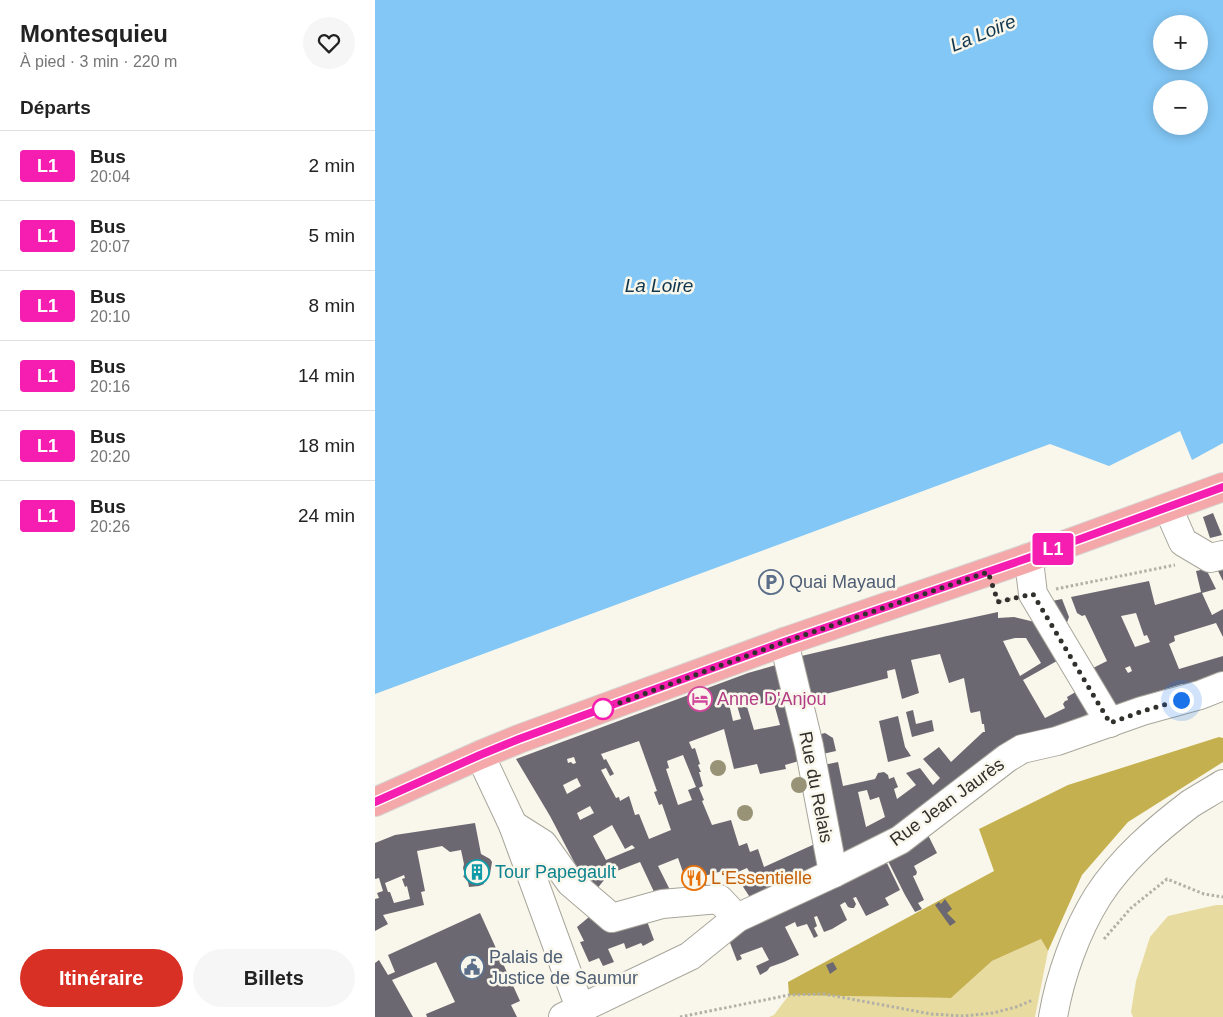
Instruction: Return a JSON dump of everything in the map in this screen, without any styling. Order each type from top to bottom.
[{"type":"main road","points":[[375,790],[480,755],[784,642],[1028,558],[1223,488]]},
{"type":"main road","points":[[375,802],[480,755]]},
{"type":"street","points":[[1168,508],[1183,542],[1217,556]]},
{"type":"street","points":[[1028,558],[1033,594],[1110,723]]},
{"type":"street","name":"Rue du Relais","points":[[784,642],[809,746],[834,873]]},
{"type":"street","name":"Rue Jean Jaurès","points":[[572,1012],[690,956],[737,918],[900,840],[1007,758],[1022,749],[1057,741],[1143,711],[1211,691]]},
{"type":"street","points":[[480,755],[513,825],[572,1012]]},
{"type":"street","points":[[1054,1010],[1071,950],[1098,896],[1119,868],[1142,844],[1192,803],[1223,784]]},
{"type":"street","points":[[513,825],[543,844],[570,882],[612,918],[662,904],[719,899],[737,918]]},
{"type":"path","points":[[988,572],[998,602],[1217,556]]},
{"type":"path","points":[[1103,941],[1131,908],[1167,880],[1204,894],[1223,897]]},
{"type":"path","points":[[680,1017],[789,995],[824,994],[931,1014],[993,1015],[1033,1000],[1054,1010]]},
{"type":"shaded area","points":[[1219,737],[1223,738],[1223,762],[1128,822],[1082,875],[1048,951],[1041,939],[992,961],[951,998],[789,995],[788,982],[994,871],[979,829],[1068,785]]},
{"type":"shaded area","points":[[1223,905],[1223,1017],[1133,1017],[1131,1012],[1136,981],[1150,937],[1168,916]]},
{"type":"shaded area","points":[[1041,939],[1048,951],[1035,1017],[769,1017],[774,1015],[789,995],[951,998],[992,961]]},
{"type":"water","name":"La Loire","points":[[375,0],[1223,0],[1223,443],[1192,460],[1180,431],[1109,466],[1050,444],[375,694]]},
{"type":"building","points":[[1213,513],[1222,535],[1210,538],[1203,517]]},
{"type":"building","points":[[1223,566],[1223,581],[1216,567]]},
{"type":"building","points":[[1206,569],[1216,589],[1202,593],[1212,615],[1223,609],[1223,637],[1216,623],[1174,636],[1175,641],[1169,644],[1179,669],[1223,656],[1223,674],[1136,698],[1111,711],[1087,671],[1107,661],[1085,615],[1082,616],[1077,613],[1071,597],[1149,581],[1155,605],[1201,592],[1196,571]],"holes":[[[1136,613],[1144,636],[1147,635],[1150,642],[1135,647],[1121,616]],[[1130,666],[1132,671],[1128,673],[1125,668]]]},
{"type":"building","points":[[1062,599],[1069,617],[1065,628],[1047,602]]},
{"type":"building","points":[[998,612],[998,618],[1014,617],[1043,624],[1064,657],[1023,680],[1045,718],[1065,708],[1063,704],[1068,700],[1067,697],[1079,690],[1090,713],[1066,724],[1017,739],[984,758],[942,796],[906,824],[840,859],[819,766],[838,762],[843,786],[875,779],[878,773],[884,772],[888,775],[889,779],[894,777],[898,787],[894,789],[897,799],[916,785],[906,773],[920,768],[933,785],[940,778],[923,759],[939,747],[951,762],[985,732],[980,711],[971,713],[970,711],[964,678],[949,683],[940,654],[911,660],[919,693],[902,699],[895,669],[887,671],[888,678],[806,699],[797,657]],"holes":[[[1026,638],[1041,663],[1020,676],[1003,641]],[[867,790],[870,800],[879,797],[885,817],[866,827],[858,792]]]},
{"type":"building","points":[[783,663],[799,761],[785,765],[786,769],[760,774],[757,764],[734,769],[724,729],[689,742],[692,749],[695,748],[700,764],[698,765],[703,786],[699,788],[704,800],[702,801],[712,825],[731,820],[739,846],[747,843],[750,852],[758,849],[764,867],[817,843],[822,867],[751,899],[740,882],[752,876],[747,868],[729,876],[726,870],[704,876],[707,888],[689,889],[678,858],[658,866],[670,890],[655,894],[640,862],[609,874],[596,890],[582,877],[550,816],[516,759],[748,673]],"holes":[[[754,698],[756,705],[773,700],[780,725],[754,730],[745,700]],[[736,702],[741,719],[733,721],[729,704]],[[639,741],[657,791],[654,792],[659,805],[662,804],[671,830],[649,839],[639,814],[635,815],[629,796],[620,801],[619,797],[616,798],[601,770],[606,768],[610,776],[614,774],[606,759],[604,760],[601,754]],[[683,755],[696,787],[688,790],[692,800],[678,805],[666,769],[669,768],[667,761]],[[574,757],[576,763],[568,763],[567,759]],[[577,778],[581,786],[567,794],[563,785]],[[590,806],[594,813],[580,820],[577,813]],[[612,825],[625,849],[632,845],[635,848],[606,860],[593,836]]]},
{"type":"building","points":[[913,710],[916,724],[932,720],[934,731],[912,737],[906,712]]},
{"type":"building","points":[[898,716],[905,747],[911,756],[888,762],[879,721]]},
{"type":"building","points":[[825,733],[833,738],[836,751],[818,755],[813,736]]},
{"type":"building","points":[[475,823],[481,854],[492,862],[490,874],[483,882],[484,884],[469,887],[468,882],[463,876],[465,875],[461,850],[450,852],[442,846],[417,851],[425,891],[421,892],[424,905],[383,915],[388,924],[375,931],[375,899],[379,898],[377,893],[383,891],[379,878],[375,879],[375,843],[395,835]],"holes":[[[404,875],[405,878],[402,879],[405,887],[407,886],[410,899],[394,903],[385,883]]]},
{"type":"building","points":[[928,835],[937,853],[914,866],[917,872],[913,876],[924,900],[918,903],[922,909],[915,912],[886,857]]},
{"type":"building","points":[[884,857],[900,890],[885,898],[889,905],[866,916],[856,897],[853,898],[856,904],[854,908],[848,907],[845,902],[840,905],[847,920],[832,929],[824,932],[817,916],[814,917],[817,926],[814,928],[818,936],[814,938],[807,924],[797,927],[795,922],[785,927],[799,955],[770,967],[760,975],[756,966],[769,960],[762,947],[740,955],[742,959],[737,961],[727,935]]},
{"type":"building","points":[[945,899],[952,909],[947,913],[956,922],[950,926],[935,905],[939,902],[941,904]]},
{"type":"building","points":[[595,912],[645,916],[654,940],[643,946],[641,943],[626,949],[624,943],[608,949],[614,962],[603,966],[599,958],[589,962],[580,942],[584,941],[577,927]]},
{"type":"building","name":"Palais de Justice de Saumur","points":[[480,913],[520,1001],[511,1005],[517,1017],[427,1017],[426,1014],[455,1002],[436,962],[392,980],[413,1017],[375,1017],[375,963],[379,960],[388,975],[395,972],[388,955]]},
{"type":"building","points":[[833,962],[837,969],[830,974],[826,965]]},
{"type":"bus line","name":"L1","points":[[375,802],[519,739],[784,642],[1028,558],[1223,487]]},
{"type":"place","name":"Quai Mayaud","points":[[771,582]]},
{"type":"place","name":"Anne D'Anjou","points":[[700,699]]},
{"type":"place","name":"Tour Papegault","points":[[477,872]]},
{"type":"place","name":"L‘Essentielle","points":[[694,878]]},
{"type":"place","name":"Palais de Justice de Saumur","points":[[472,967]]},
{"type":"route","points":[[603,709],[784,642],[988,572],[998,602],[1033,594],[1110,723],[1181,700]]}]
